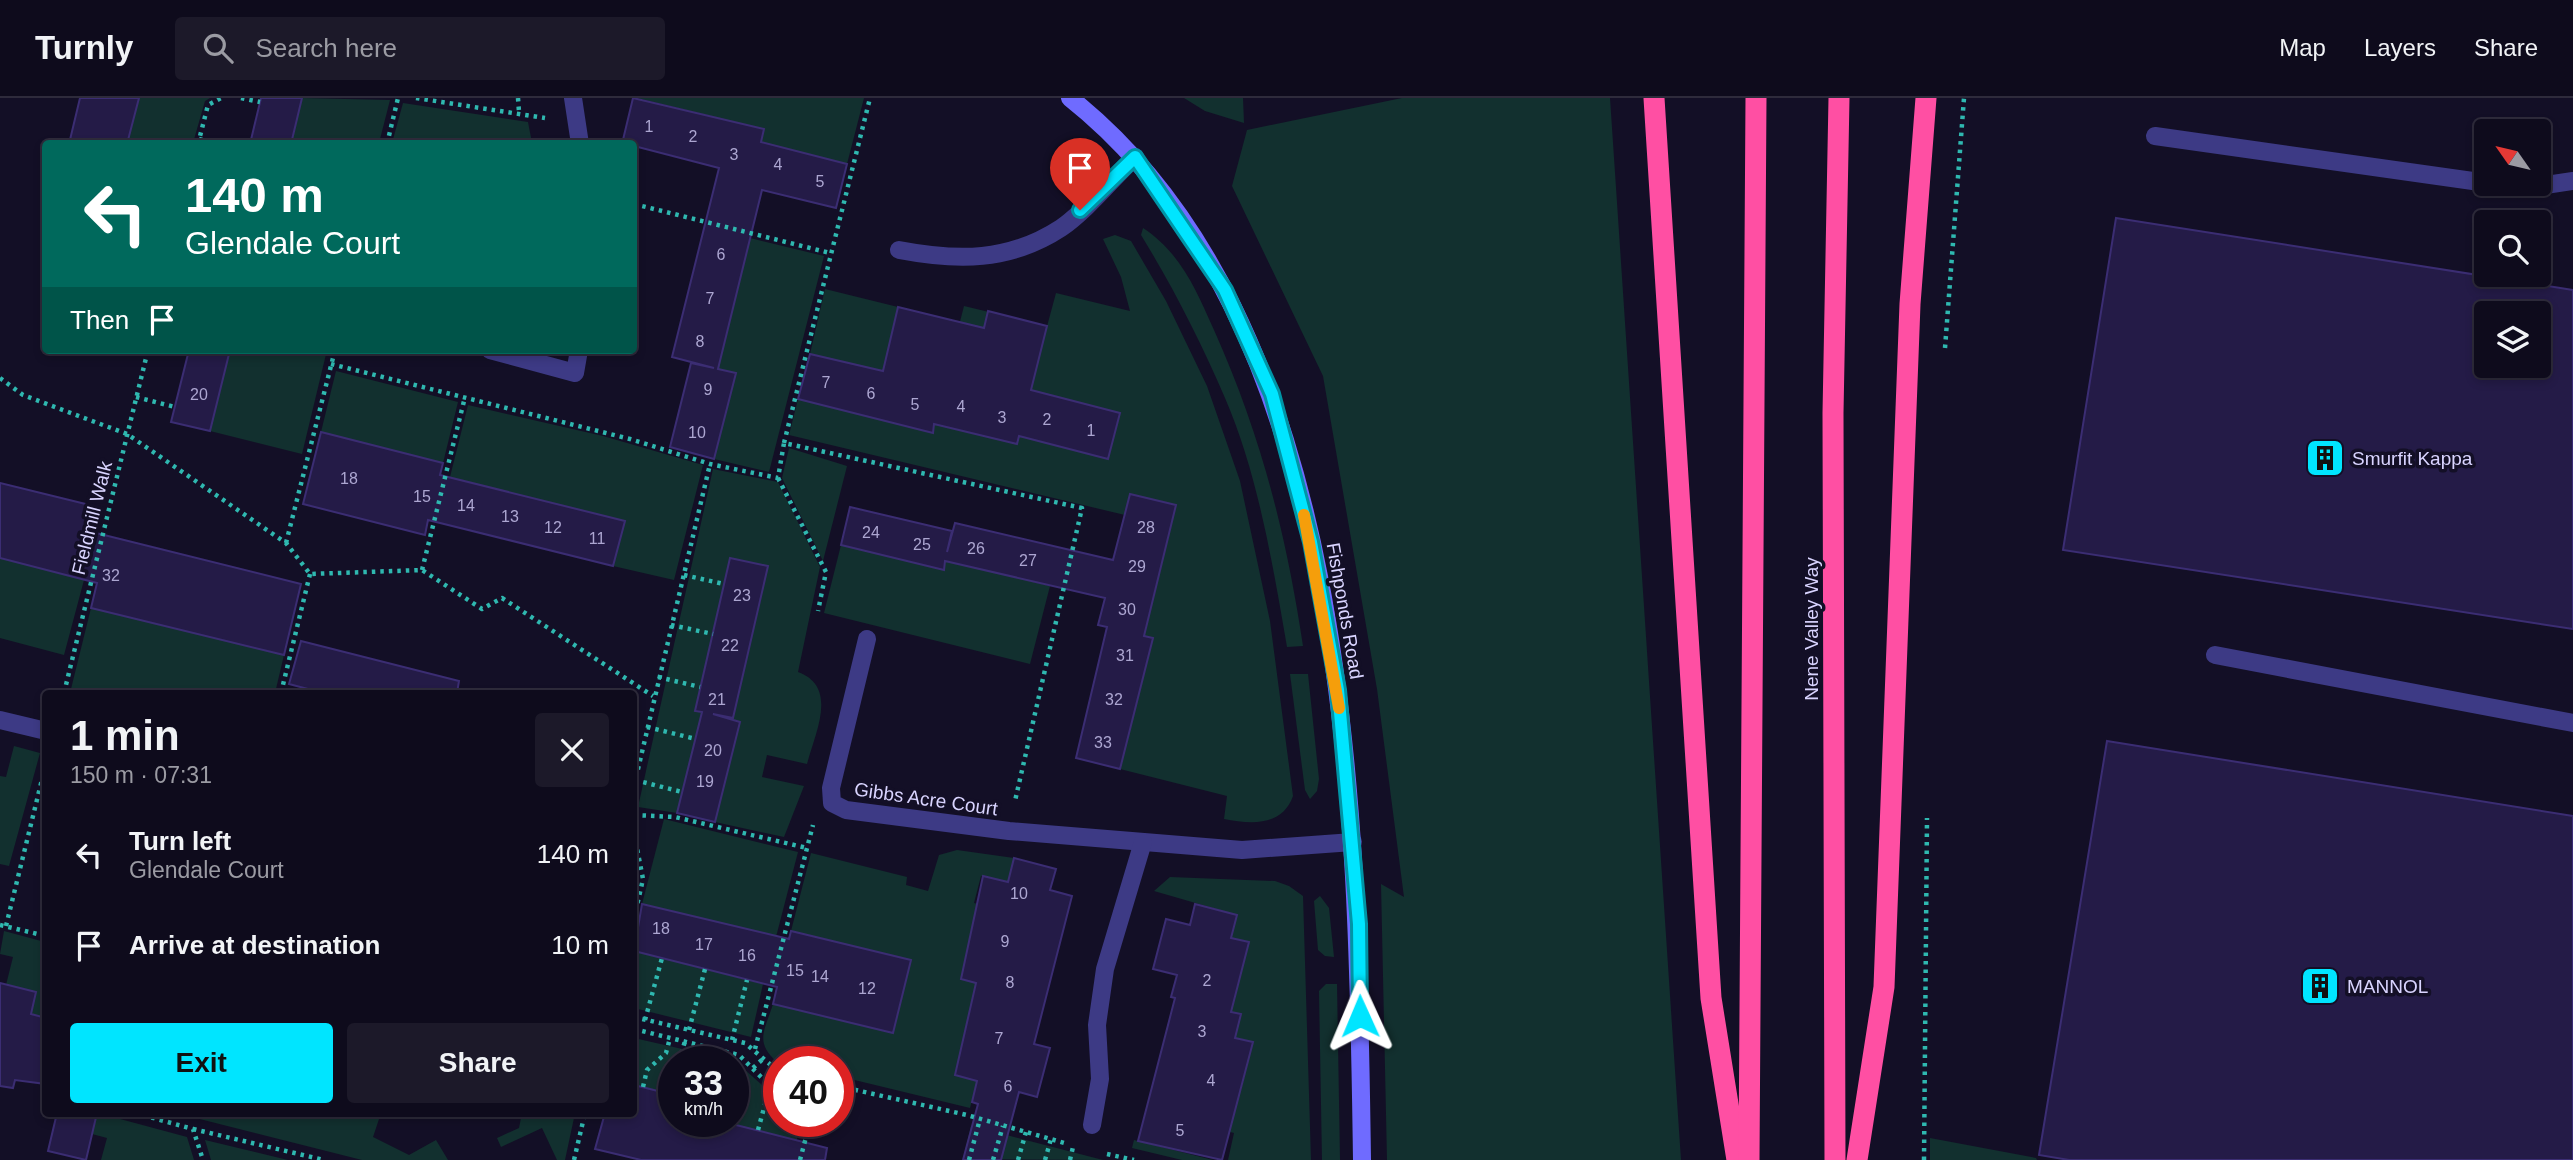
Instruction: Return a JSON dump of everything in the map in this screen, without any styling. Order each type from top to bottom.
[{"type":"highway","points":[[1654,98],[1711,998],[1737,1160]]},
{"type":"highway","points":[[1749,1160],[1756,98]]},
{"type":"highway","name":"Nene Valley Way","points":[[1835,1160],[1833,413],[1839,98]]},
{"type":"highway","points":[[1857,1160],[1884,987],[1910,304],[1926,98]]},
{"type":"street","points":[[573,98],[579,140]]},
{"type":"street","name":"Fishponds Road","points":[[1070,98],[1108,128],[1135,157],[1225,290],[1272,394],[1311,542],[1338,690],[1359,924],[1362,1160]]},
{"type":"street","points":[[2155,136],[2474,181]]},
{"type":"street","points":[[899,250],[932,256],[982,258],[1018,248],[1061,228],[1135,157]]},
{"type":"street","points":[[2552,184],[2573,181]]},
{"type":"street","points":[[505,354],[575,373],[578,354]]},
{"type":"street","name":"Gibbs Acre Court","points":[[867,639],[831,788],[832,803],[846,810],[1009,831],[1242,850],[1353,842]]},
{"type":"street","points":[[2215,655],[2573,723]]},
{"type":"street","points":[[0,720],[42,730]]},
{"type":"street","points":[[1092,1125],[1100,1079],[1097,1025],[1105,969],[1143,842]]},
{"type":"path","points":[[199,140],[208,105],[221,98]]},
{"type":"path","points":[[242,98],[260,103]]},
{"type":"path","points":[[388,140],[398,98]]},
{"type":"path","points":[[416,98],[447,100],[576,125]]},
{"type":"path","points":[[518,98],[519,113]]},
{"type":"path","points":[[818,611],[826,572],[778,478],[830,253],[870,98]]},
{"type":"path","points":[[1944,361],[1964,98]]},
{"type":"path","points":[[637,205],[830,253]]},
{"type":"path","name":"Fieldmill Walk","points":[[65,690],[147,354]]},
{"type":"path","points":[[286,543],[334,354]]},
{"type":"path","points":[[331,364],[630,439],[710,464],[778,478]]},
{"type":"path","points":[[0,378],[23,395],[127,434],[286,543],[310,574]]},
{"type":"path","points":[[136,397],[175,407]]},
{"type":"path","points":[[422,570],[465,397]]},
{"type":"path","points":[[784,443],[1082,508],[1009,831]]},
{"type":"path","points":[[637,770],[710,464]]},
{"type":"path","points":[[310,574],[422,570],[482,609],[502,598],[653,696]]},
{"type":"path","points":[[282,690],[310,574]]},
{"type":"path","points":[[684,575],[724,584]]},
{"type":"path","points":[[671,625],[713,634]]},
{"type":"path","points":[[658,677],[700,687]]},
{"type":"path","points":[[647,727],[696,739]]},
{"type":"path","points":[[42,778],[3,925],[42,935]]},
{"type":"path","points":[[637,784],[682,792]]},
{"type":"path","points":[[755,1049],[817,809],[832,803]]},
{"type":"path","points":[[1924,1160],[1927,813]]},
{"type":"path","points":[[637,816],[675,817],[807,848]]},
{"type":"path","points":[[637,848],[643,879],[637,906]]},
{"type":"path","points":[[645,1020],[662,958]]},
{"type":"path","points":[[689,1030],[705,970]]},
{"type":"path","points":[[732,1040],[747,980]]},
{"type":"path","points":[[637,1018],[732,1040],[755,1049],[763,1057]]},
{"type":"path","points":[[637,1030],[705,1046]]},
{"type":"path","points":[[643,1087],[647,1070],[666,1053],[670,1038]]},
{"type":"path","points":[[684,1046],[685,1041]]},
{"type":"path","points":[[753,1069],[763,1059]]},
{"type":"path","points":[[749,1066],[763,1079]]},
{"type":"path","points":[[854,1090],[980,1119],[1086,1149]]},
{"type":"path","points":[[758,1130],[763,1112]]},
{"type":"path","points":[[150,1117],[301,1157],[324,1160]]},
{"type":"path","points":[[574,1160],[584,1117]]},
{"type":"path","points":[[970,1160],[980,1119]]},
{"type":"path","points":[[993,1160],[1003,1126]]},
{"type":"path","points":[[193,1129],[203,1160]]},
{"type":"path","points":[[1018,1160],[1026,1132]]},
{"type":"path","points":[[800,1160],[806,1137]]},
{"type":"path","points":[[1045,1160],[1051,1139]]},
{"type":"path","points":[[1070,1160],[1074,1146]]},
{"type":"path","points":[[1098,1152],[1134,1160]]},
{"type":"green space","points":[[139,98],[210,98],[205,101],[194,140],[128,140]]},
{"type":"green space","points":[[302,98],[390,100],[380,140],[292,140]]},
{"type":"green space","points":[[637,98],[864,98],[847,164],[761,143],[764,129]]},
{"type":"green space","points":[[1184,98],[1243,98],[1244,123],[1205,111]]},
{"type":"green space","points":[[1402,98],[1610,98],[1681,1160],[1387,1160],[1381,884],[1404,897],[1377,689],[1323,376],[1232,186],[1247,130]]},
{"type":"green space","points":[[403,103],[528,122],[531,140],[393,140]]},
{"type":"green space","points":[[1143,228],[1168,249],[1186,273],[1231,369],[1270,485],[1289,564],[1303,646],[1287,647],[1263,521],[1237,427],[1196,336],[1141,235]]},
{"type":"green space","points":[[1115,235],[1131,241],[1166,301],[1207,386],[1240,481],[1270,621],[1293,796],[1281,813],[1264,821],[1224,819],[1227,796],[1120,769],[1153,639],[1144,636],[1176,505],[1130,494],[1125,515],[789,435],[798,399],[933,432],[934,424],[1016,444],[1019,436],[1108,459],[1119,413],[1031,390],[944,387],[810,354],[825,289],[898,307],[891,338],[952,353],[964,306],[1030,322],[1023,353],[1039,356],[1056,293],[1130,311],[1121,277],[1103,239]]},
{"type":"green space","points":[[750,238],[824,256],[769,472],[714,459],[736,373],[718,369]]},
{"type":"green space","points":[[229,354],[326,354],[302,454],[210,431]]},
{"type":"green space","points":[[336,371],[458,402],[443,463],[321,432]]},
{"type":"green space","points":[[468,405],[603,436],[703,465],[674,580],[613,566],[624,521],[450,477]]},
{"type":"green space","points":[[789,448],[847,466],[823,561],[782,478]]},
{"type":"green space","points":[[713,469],[778,482],[820,567],[798,672],[818,688],[821,712],[818,725],[807,764],[767,755],[762,777],[804,786],[784,837],[715,822],[740,722],[732,719],[768,566],[731,558],[695,710],[702,712],[677,813],[638,807]]},
{"type":"green space","points":[[841,545],[944,569],[946,560],[1050,586],[1030,664],[824,613]]},
{"type":"green space","points":[[0,558],[84,580],[64,655],[0,638]]},
{"type":"green space","points":[[91,608],[284,655],[276,690],[71,690]]},
{"type":"green space","points":[[1290,674],[1308,674],[1319,779],[1317,791],[1310,799],[1305,790]]},
{"type":"green space","points":[[14,746],[40,753],[9,866],[0,864],[0,776],[6,777]]},
{"type":"green space","points":[[664,819],[798,852],[776,937],[642,904]]},
{"type":"green space","points":[[957,850],[1014,858],[1008,882],[981,876],[974,903],[1004,911],[973,928],[961,978],[984,984],[967,1025],[955,1075],[977,1081],[970,1108],[854,1080],[854,1046],[765,1046],[763,1035],[773,1004],[892,1033],[910,960],[791,931],[811,853],[907,877],[906,885],[928,891],[939,855]]},
{"type":"green space","points":[[1170,877],[1275,881],[1289,886],[1303,896],[1311,1160],[1228,1160],[1234,1133],[1211,1127],[1241,1090],[1253,1042],[1235,1038],[1241,1014],[1212,1007],[1236,990],[1249,943],[1231,938],[1237,915],[1154,891]]},
{"type":"green space","points":[[1320,896],[1329,908],[1334,957],[1325,956],[1318,950],[1314,901]]},
{"type":"green space","points":[[4,931],[42,941],[42,1017],[31,1014],[36,992],[6,985],[13,957],[0,954]]},
{"type":"green space","points":[[637,952],[763,984],[751,1037],[637,1009]]},
{"type":"green space","points":[[1326,984],[1337,984],[1340,1160],[1322,1160],[1319,991]]},
{"type":"green space","points":[[637,1039],[669,1046],[658,1046],[658,1091],[637,1086]]},
{"type":"green space","points":[[749,1073],[763,1086],[763,1132],[749,1128]]},
{"type":"green space","points":[[96,1117],[113,1117],[187,1137],[194,1160],[101,1160],[107,1138],[92,1134]]},
{"type":"green space","points":[[192,1117],[380,1117],[373,1137],[409,1155],[436,1140],[448,1160],[362,1160]]},
{"type":"green space","points":[[521,1117],[574,1118],[565,1160],[557,1160],[542,1128],[501,1147],[497,1138],[519,1128]]},
{"type":"green space","points":[[971,1126],[1103,1160],[963,1159]]},
{"type":"green space","points":[[780,1137],[797,1137],[792,1160]]},
{"type":"green space","points":[[1930,1138],[2036,1158],[2037,1160],[1930,1160]]},
{"type":"green space","points":[[205,1140],[288,1160],[211,1160]]},
{"type":"green space","points":[[1134,1140],[1213,1160],[1182,1160],[1132,1148]]},
{"type":"building","points":[[80,98],[139,98],[128,140],[70,140]]},
{"type":"building","points":[[261,98],[302,98],[292,140],[251,140]]},
{"type":"building","points":[[633,98],[764,129],[761,142],[847,164],[836,208],[762,190],[718,369],[736,373],[714,459],[670,447],[691,363],[714,368],[672,357],[719,168],[637,147],[637,140],[623,140]]},
{"type":"building","name":"Smurfit Kappa","points":[[2116,218],[2474,274],[2474,287],[2551,287],[2573,290],[2573,629],[2063,550]]},
{"type":"building","points":[[898,307],[984,328],[988,311],[1047,326],[1031,390],[1120,413],[1108,459],[1019,436],[1017,444],[934,424],[933,433],[798,399],[810,354],[883,371]]},
{"type":"building","points":[[188,354],[229,354],[210,431],[171,422]]},
{"type":"building","points":[[321,432],[443,463],[440,475],[625,521],[613,566],[428,520],[425,535],[303,504]]},
{"type":"building","points":[[0,483],[102,508],[96,533],[301,584],[284,655],[91,608],[97,583],[0,558]]},
{"type":"building","points":[[1130,494],[1176,505],[1144,636],[1153,638],[1120,769],[1076,758],[1107,627],[1098,625],[1105,598],[945,561],[944,570],[841,545],[850,507],[952,531],[947,552],[955,523],[1113,560]]},
{"type":"building","points":[[730,558],[768,566],[733,718],[713,714],[740,722],[715,822],[677,813],[702,712],[695,711]]},
{"type":"building","points":[[301,641],[459,681],[458,690],[312,690],[289,684]]},
{"type":"building","name":"MANNOL","points":[[2107,741],[2573,816],[2573,1160],[2069,1160],[2039,1155]]},
{"type":"building","points":[[1014,858],[1056,869],[1050,890],[1072,896],[1034,1044],[1050,1048],[1037,1097],[1019,1092],[1001,1160],[963,1160],[978,1104],[972,1102],[977,1081],[955,1075],[976,983],[961,979],[983,876],[1008,882]]},
{"type":"building","points":[[642,904],[789,939],[791,931],[911,960],[893,1033],[773,1004],[777,987],[637,952]]},
{"type":"building","points":[[1195,904],[1237,915],[1231,938],[1249,942],[1231,1012],[1241,1014],[1235,1038],[1253,1042],[1222,1160],[1138,1141],[1175,998],[1171,997],[1177,975],[1153,969],[1166,919],[1190,925]]},
{"type":"building","points":[[0,983],[36,992],[31,1014],[42,1017],[42,1083],[15,1080],[13,1088],[0,1086]]},
{"type":"building","points":[[637,1086],[658,1091],[658,1137],[749,1137],[749,1128],[763,1132],[763,1137],[783,1137],[827,1148],[825,1160],[641,1160],[595,1149],[604,1117],[637,1117]]},
{"type":"building","points":[[56,1117],[96,1117],[86,1160],[48,1151]]},
{"type":"slow traffic","points":[[1304,515],[1338,690],[1339,708]]},
{"type":"place","name":"Smurfit Kappa","points":[[2325,458]]},
{"type":"place","name":"MANNOL","points":[[2320,986]]},
{"type":"route","points":[[1080,210],[1135,157],[1225,290],[1272,394],[1311,542],[1338,690],[1359,924],[1360,1016]]}]
